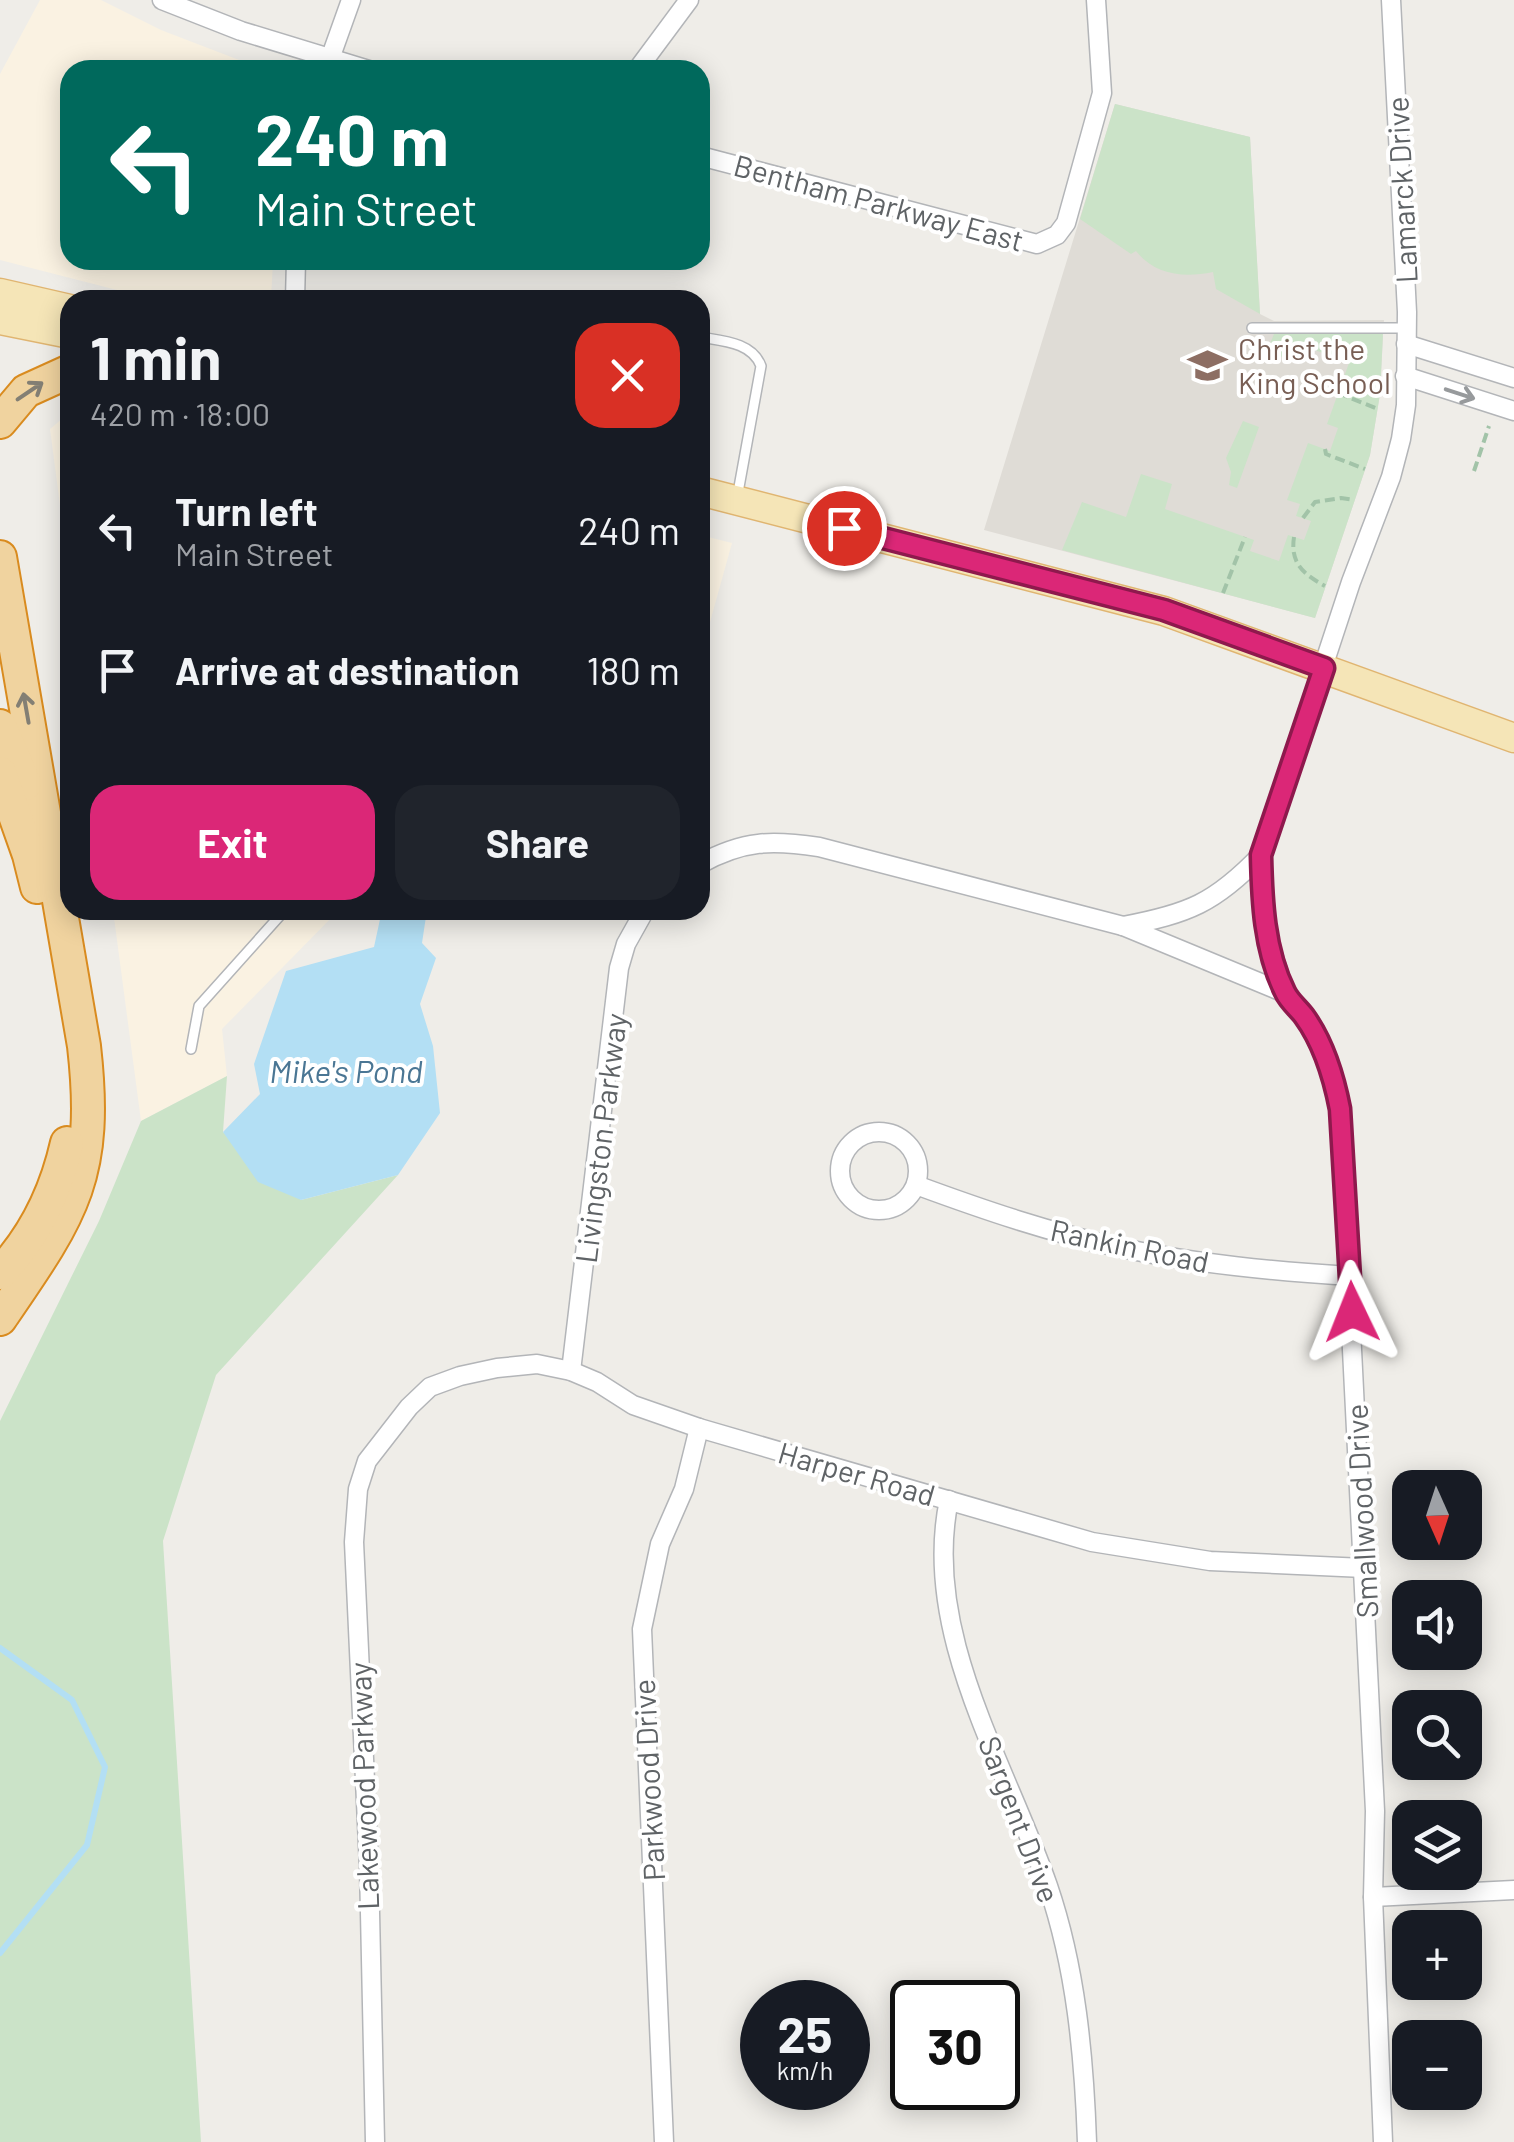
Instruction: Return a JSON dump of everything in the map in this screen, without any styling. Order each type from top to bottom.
[{"type":"highway","points":[[0,422],[26,391],[60,376]]},
{"type":"highway","points":[[0,557],[60,911]]},
{"type":"highway","points":[[0,726],[31,801],[54,874]]},
{"type":"highway","points":[[0,772],[40,900],[71,1086],[70,1130],[60,1176],[28,1239],[0,1273]]},
{"type":"highway","points":[[0,1319],[67,1216],[86,1160],[89,1087],[62,920]]},
{"type":"main road","points":[[0,293],[60,307]]},
{"type":"main road","points":[[0,320],[60,332]]},
{"type":"main road","points":[[710,494],[1164,610],[1514,738]]},
{"type":"street","points":[[162,0],[317,60]]},
{"type":"street","points":[[328,60],[351,0]]},
{"type":"street","points":[[644,60],[689,0]]},
{"type":"street","name":"Bentham Parkway East","points":[[710,159],[1037,244],[1057,235],[1066,223],[1102,94],[1096,0]]},
{"type":"street","name":"Lamarck Drive","points":[[1324,668],[1391,477],[1406,405],[1407,336],[1391,0]]},
{"type":"street","points":[[1407,336],[1514,378]]},
{"type":"street","points":[[1405,376],[1514,411]]},
{"type":"street","name":"Smallwood Drive","points":[[1324,668],[1261,855],[1267,936],[1285,993],[1306,1017],[1335,1083],[1340,1109],[1375,1812],[1373,1898],[1383,2142]]},
{"type":"street","points":[[710,860],[738,848],[778,840],[819,847],[1122,926],[1285,993]]},
{"type":"street","points":[[1122,926],[1172,917],[1200,905],[1230,887],[1261,855]]},
{"type":"street","name":"Livingston Parkway","points":[[571,1371],[619,968],[626,944],[640,920]]},
{"type":"street","points":[[869,1134],[893,1135],[912,1150],[917,1161],[916,1185],[899,1205],[872,1210],[850,1197],[842,1185],[842,1159],[849,1147],[869,1134]]},
{"type":"street","name":"Rankin Road","points":[[916,1185],[994,1213],[1120,1248],[1263,1270],[1350,1276]]},
{"type":"street","name":"Harper Road","points":[[384,1437],[430,1388],[460,1376],[537,1364],[571,1371],[633,1405],[699,1428],[1092,1542],[1210,1561],[1364,1568]]},
{"type":"street","name":"Parkwood Drive","points":[[664,2142],[642,1629],[660,1544],[684,1489],[699,1428]]},
{"type":"street","name":"Lakewood Parkway","points":[[376,2142],[369,1867],[354,1542],[358,1489],[367,1462],[384,1437]]},
{"type":"street","name":"Sargent Drive","points":[[950,1500],[942,1559],[949,1610],[981,1718],[1047,1882],[1061,1928],[1076,2006],[1086,2142]]},
{"type":"street","points":[[1373,1898],[1514,1890]]},
{"type":"lane","points":[[1252,328],[1407,336]]},
{"type":"lane","points":[[710,340],[748,350],[761,366],[736,500]]},
{"type":"lane","points":[[191,1049],[199,1006],[275,920]]},
{"type":"path","points":[[1338,393],[1378,409]]},
{"type":"path","points":[[1474,472],[1489,426]]},
{"type":"path","points":[[1325,449],[1326,454],[1365,469]]},
{"type":"path","points":[[1303,518],[1315,502],[1354,500]]},
{"type":"path","points":[[1223,594],[1245,537]]},
{"type":"path","points":[[1294,538],[1293,557],[1304,575],[1325,586]]},
{"type":"shaded area","points":[[40,0],[101,0],[161,30],[239,60],[60,60],[60,270],[272,270],[272,290],[117,290],[0,260],[0,74]]},
{"type":"shaded area","name":"Christ the King School","points":[[1115,104],[1250,137],[1260,314],[1274,321],[1384,320],[1383,333],[1339,334],[1383,336],[1380,394],[1370,455],[1315,618],[984,530]]},
{"type":"shaded area","points":[[60,420],[60,505],[50,429]]},
{"type":"shaded area","points":[[710,538],[732,543],[710,622]]},
{"type":"shaded area","points":[[114,920],[329,920],[222,1029],[227,1076],[141,1121]]},
{"type":"green space","points":[[1115,104],[1250,137],[1260,314],[1216,289],[1213,272],[1191,275],[1161,270],[1080,219]]},
{"type":"green space","points":[[1383,333],[1380,394],[1370,455],[1315,618],[1062,550],[1082,502],[1126,517],[1141,474],[1172,484],[1165,509],[1254,540],[1250,551],[1279,561],[1288,535],[1304,540],[1311,521],[1296,516],[1300,504],[1287,500],[1308,443],[1330,451],[1338,428],[1327,424],[1349,363],[1299,344],[1292,361],[1277,355],[1269,346],[1274,334]]},
{"type":"green space","points":[[1243,421],[1259,427],[1237,488],[1229,485],[1231,472],[1226,458]]},
{"type":"green space","points":[[227,1076],[223,1132],[301,1200],[398,1175],[216,1375],[163,1541],[201,2142],[0,2142],[0,1421],[99,1221],[141,1121]]},
{"type":"water","name":"Mike's Pond","points":[[380,920],[425,920],[422,943],[436,958],[420,1004],[433,1046],[440,1113],[398,1175],[301,1200],[258,1182],[223,1132],[260,1094],[254,1064],[286,971],[374,947]]},
{"type":"waterway","points":[[0,1648],[72,1700],[105,1767],[87,1845],[0,1953]]},
{"type":"place","name":"Christ the King School","points":[[1208,365]]},
{"type":"route","points":[[844,528],[1164,610],[1324,668],[1261,855],[1262,886],[1267,936],[1285,993],[1306,1017],[1335,1083],[1340,1109],[1352,1312]]}]
